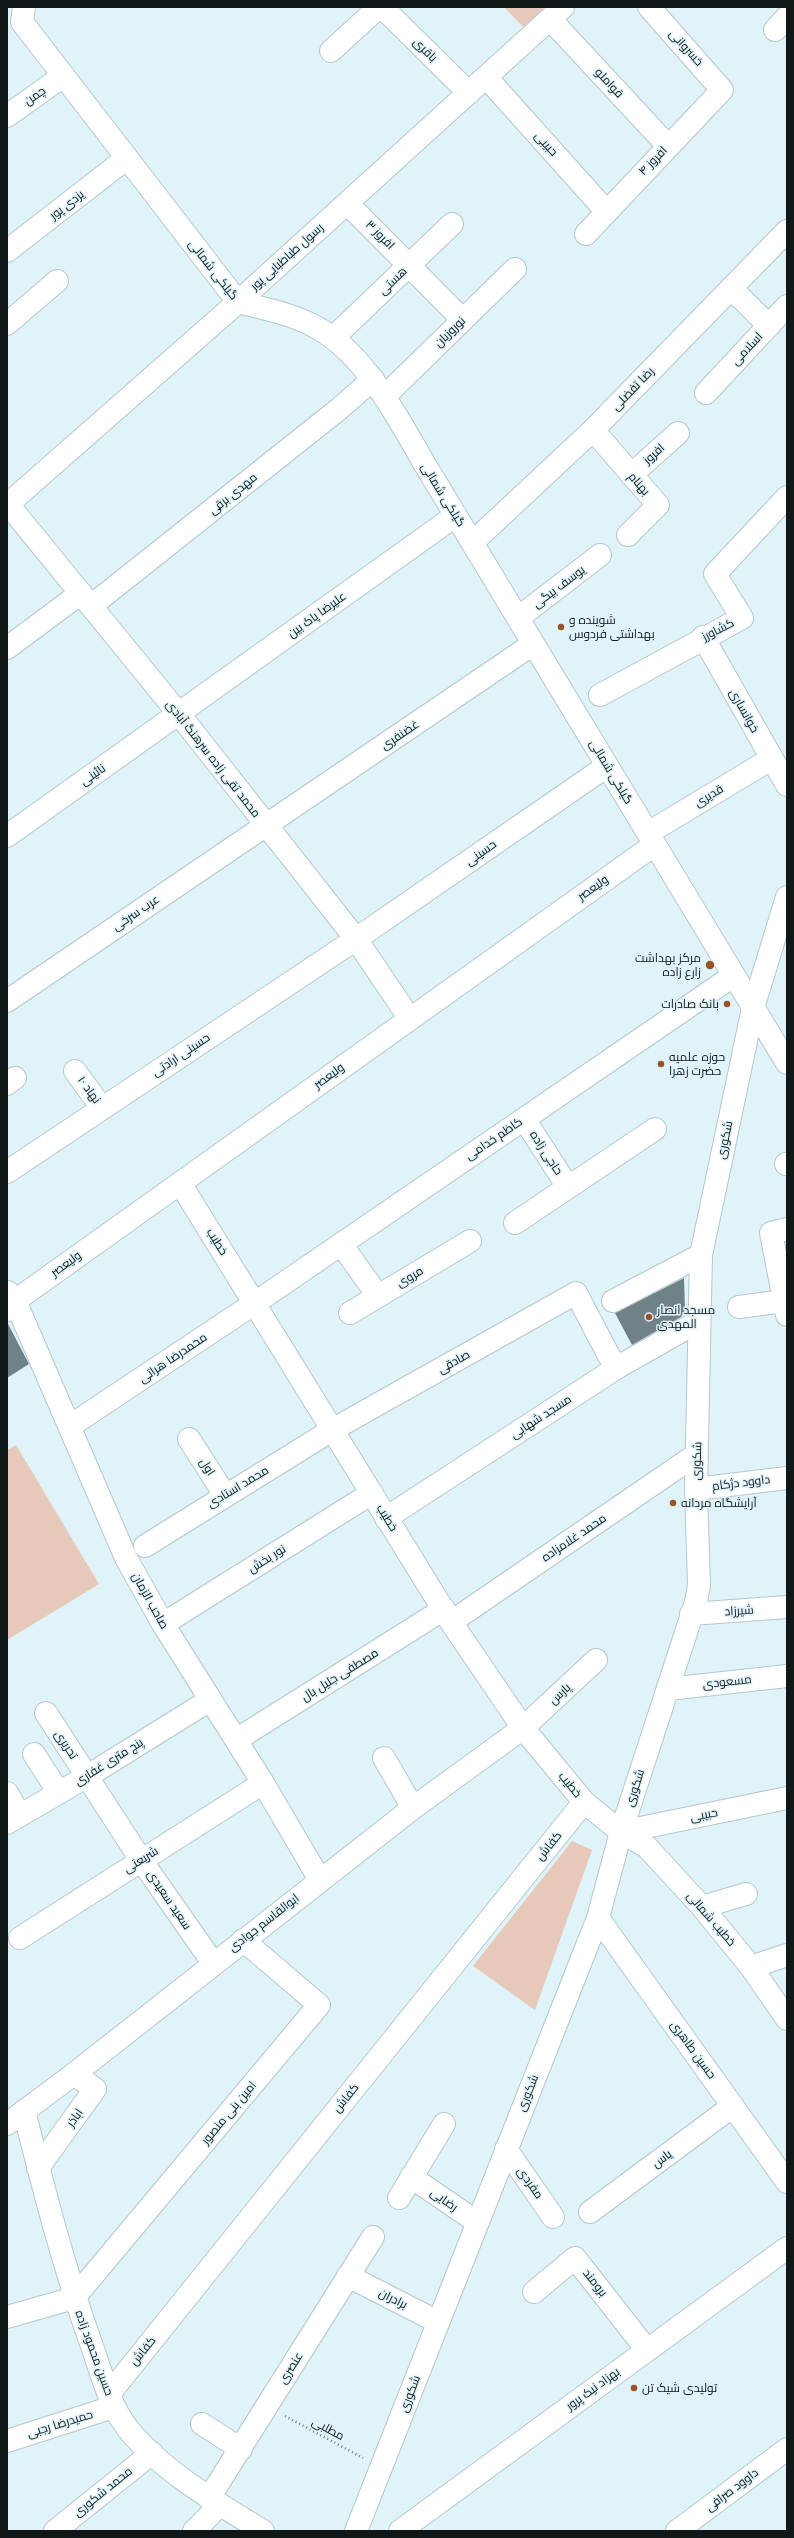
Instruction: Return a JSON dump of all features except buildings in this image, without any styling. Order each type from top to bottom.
[{"type":"street","name":"گيلکی شمالی","points":[[24,7],[22,22],[238,302],[286,314],[312,325],[333,338],[379,387],[455,516],[473,542],[733,976],[784,1053]]},
{"type":"street","points":[[331,51],[381,7]]},
{"type":"street","name":"باقری","points":[[381,7],[469,93]]},
{"type":"street","name":"خسروانی","points":[[649,7],[722,90]]},
{"type":"street","name":"رسول طباطبایی پور","points":[[7,504],[238,302],[557,13]]},
{"type":"street","name":"قواملو","points":[[557,13],[668,146]]},
{"type":"street","name":"چمن","points":[[7,116],[63,76]]},
{"type":"street","name":"حبیبی","points":[[486,77],[606,211]]},
{"type":"street","name":"افروز ۴","points":[[586,234],[606,211],[722,90]]},
{"type":"street","name":"یزدی پور","points":[[7,251],[127,158]]},
{"type":"street","name":"افروز ۳","points":[[347,202],[463,320]]},
{"type":"street","name":"هستی","points":[[333,338],[452,224]]},
{"type":"street","name":"رضا تفضلی","points":[[473,542],[593,430],[787,231]]},
{"type":"street","name":"نوروزیان","points":[[379,387],[463,320],[515,269]]},
{"type":"street","points":[[7,324],[57,281]]},
{"type":"street","points":[[731,288],[769,326]]},
{"type":"street","name":"اسلامی","points":[[706,393],[787,306]]},
{"type":"street","name":"مهدی برقی","points":[[7,648],[86,600],[339,409],[379,387]]},
{"type":"street","name":"بهنام","points":[[593,430],[658,505],[628,535]]},
{"type":"street","name":"افروز","points":[[631,475],[678,433]]},
{"type":"street","name":"کشاورز","points":[[600,695],[703,637],[742,618],[715,574],[787,497]]},
{"type":"street","name":"محمد تقی زاده سرهنگ آبادی","points":[[7,504],[179,714],[356,939],[410,1018]]},
{"type":"street","name":"علیرضا پاک بین","points":[[179,714],[455,516]]},
{"type":"street","name":"یوسف بیگی","points":[[518,618],[600,555]]},
{"type":"street","name":"خوانساری","points":[[703,637],[787,785]]},
{"type":"street","name":"غضنفری","points":[[266,826],[533,644]]},
{"type":"street","name":"نائینی","points":[[7,836],[179,714]]},
{"type":"street","name":"قدیری","points":[[651,839],[771,759]]},
{"type":"street","name":"حسینی","points":[[356,939],[607,766]]},
{"type":"street","name":"عرب سرخی","points":[[7,1001],[266,826]]},
{"type":"street","name":"ولیعصر","points":[[10,1301],[19,1298],[410,1018],[651,839]]},
{"type":"street","name":"شکوری","points":[[356,2531],[598,1918],[621,1832],[692,1614],[699,1585],[696,1488],[700,1255],[753,1008],[787,897]]},
{"type":"street","name":"حسینی ارادتی","points":[[7,1172],[356,939]]},
{"type":"street","name":"کاظم خدامی","points":[[255,1303],[733,976]]},
{"type":"street","name":"نهاد ۱۰","points":[[75,1071],[102,1108]]},
{"type":"street","name":"حاجی زاده","points":[[524,1119],[568,1187]]},
{"type":"street","points":[[515,1223],[655,1129]]},
{"type":"street","name":"خطیب","points":[[180,1182],[386,1518],[447,1615],[523,1728],[584,1802],[621,1832]]},
{"type":"street","points":[[739,1307],[786,1308],[771,1233],[787,1230]]},
{"type":"street","name":"مروی","points":[[350,1313],[470,1242]]},
{"type":"street","points":[[341,1244],[378,1296]]},
{"type":"street","points":[[613,1301],[700,1255]]},
{"type":"street","name":"صادقی","points":[[332,1430],[576,1293],[609,1356],[618,1367]]},
{"type":"street","name":"صاحب الزمان","points":[[10,1301],[70,1426],[126,1558],[163,1624],[263,1783],[320,1880]]},
{"type":"street","name":"محمدرضا هراتی","points":[[70,1426],[255,1303]]},
{"type":"street","name":"مسجد شهابی","points":[[386,1518],[618,1367],[699,1321]]},
{"type":"street","name":"محمد استادی","points":[[144,1546],[332,1430]]},
{"type":"street","name":"اول","points":[[188,1439],[225,1495]]},
{"type":"street","name":"محمد غلامزاده","points":[[447,1615],[697,1454]]},
{"type":"street","name":"داوود دژکام","points":[[696,1488],[787,1478]]},
{"type":"street","name":"نور بخش","points":[[163,1624],[372,1493]]},
{"type":"street","name":"شیرزاد","points":[[692,1614],[787,1607]]},
{"type":"street","name":"مصطفی جلیل بال","points":[[236,1740],[447,1615]]},
{"type":"street","name":"پارس","points":[[523,1728],[596,1660]]},
{"type":"street","name":"مسعودی","points":[[668,1689],[787,1676]]},
{"type":"street","name":"پنج متری غفاری","points":[[14,1819],[86,1777],[210,1700]]},
{"type":"street","name":"تحریری","points":[[46,1713],[86,1777]]},
{"type":"street","name":"ابوالقاسم جوادی","points":[[15,2117],[74,2074],[213,1963],[412,1808],[523,1728]]},
{"type":"street","points":[[34,1754],[59,1793]]},
{"type":"street","points":[[384,1758],[412,1808]]},
{"type":"street","name":"سعید سعیدی","points":[[86,1777],[213,1963]]},
{"type":"street","name":"شریعتی","points":[[20,1938],[263,1783]]},
{"type":"street","points":[[7,1793],[14,1819]]},
{"type":"street","name":"حبیبی","points":[[621,1832],[787,1798]]},
{"type":"street","name":"کفاش","points":[[111,2401],[584,1802]]},
{"type":"street","name":"خطیب شمالی","points":[[621,1832],[647,1847],[702,1907],[751,1967],[787,2019]]},
{"type":"street","points":[[702,1907],[746,1894]]},
{"type":"street","name":"حسین طاهری","points":[[598,1918],[787,2182]]},
{"type":"street","name":"امین بنی منصور","points":[[74,2298],[319,2005],[243,1940]]},
{"type":"street","points":[[751,1967],[787,1954]]},
{"type":"street","name":"اباذر","points":[[38,2168],[96,2090],[74,2074]]},
{"type":"street","name":"یاس","points":[[590,2212],[733,2106]]},
{"type":"street","name":"حسین محمود زاده","points":[[15,2117],[38,2168],[74,2298],[111,2401],[129,2429],[152,2453],[214,2501],[263,2531]]},
{"type":"street","points":[[398,2198],[444,2124]]},
{"type":"street","name":"مفردی","points":[[506,2149],[554,2217]]},
{"type":"street","name":"رضایی","points":[[411,2177],[477,2222]]},
{"type":"street","name":"عنصری","points":[[194,2531],[214,2501],[240,2448],[373,2237]]},
{"type":"street","name":"بهزاد نیک پرور","points":[[400,2531],[787,2248]]},
{"type":"street","name":"برومند","points":[[534,2292],[575,2258],[647,2350]]},
{"type":"street","name":"برادران","points":[[348,2276],[438,2322]]},
{"type":"street","points":[[7,2316],[74,2298]]},
{"type":"street","name":"حمیدرضا رجبی","points":[[7,2440],[111,2401]]},
{"type":"street","points":[[202,2424],[240,2448]]},
{"type":"street","name":"داوود صرافی","points":[[678,2531],[787,2449]]},
{"type":"street","name":"محمد شکوری","points":[[55,2531],[152,2453]]},
{"type":"path","name":"مطلبی","points":[[267,2406],[381,2468]]},
{"type":"shaded area","points":[[504,7],[545,7],[523,27]]},
{"type":"shaded area","points":[[16,1445],[99,1584],[7,1640],[7,1450]]},
{"type":"shaded area","points":[[572,1841],[592,1850],[535,2010],[473,1966]]},
{"type":"place","name":"شوینده و بهداشتی فردوس","points":[[561,627]]},
{"type":"place","name":"مرکز بهداشت زارع زاده","points":[[710,965]]},
{"type":"place","name":"بانک صادرات","points":[[727,1004]]},
{"type":"place","name":"حوزه علمیه حضرت زهرا","points":[[661,1064]]},
{"type":"place","name":"مسجد انصار المهدی","points":[[649,1317]]},
{"type":"place","name":"آرایشگاه مردانه","points":[[673,1503]]},
{"type":"place","name":"تولیدی شیک تن","points":[[634,2388]]}]
